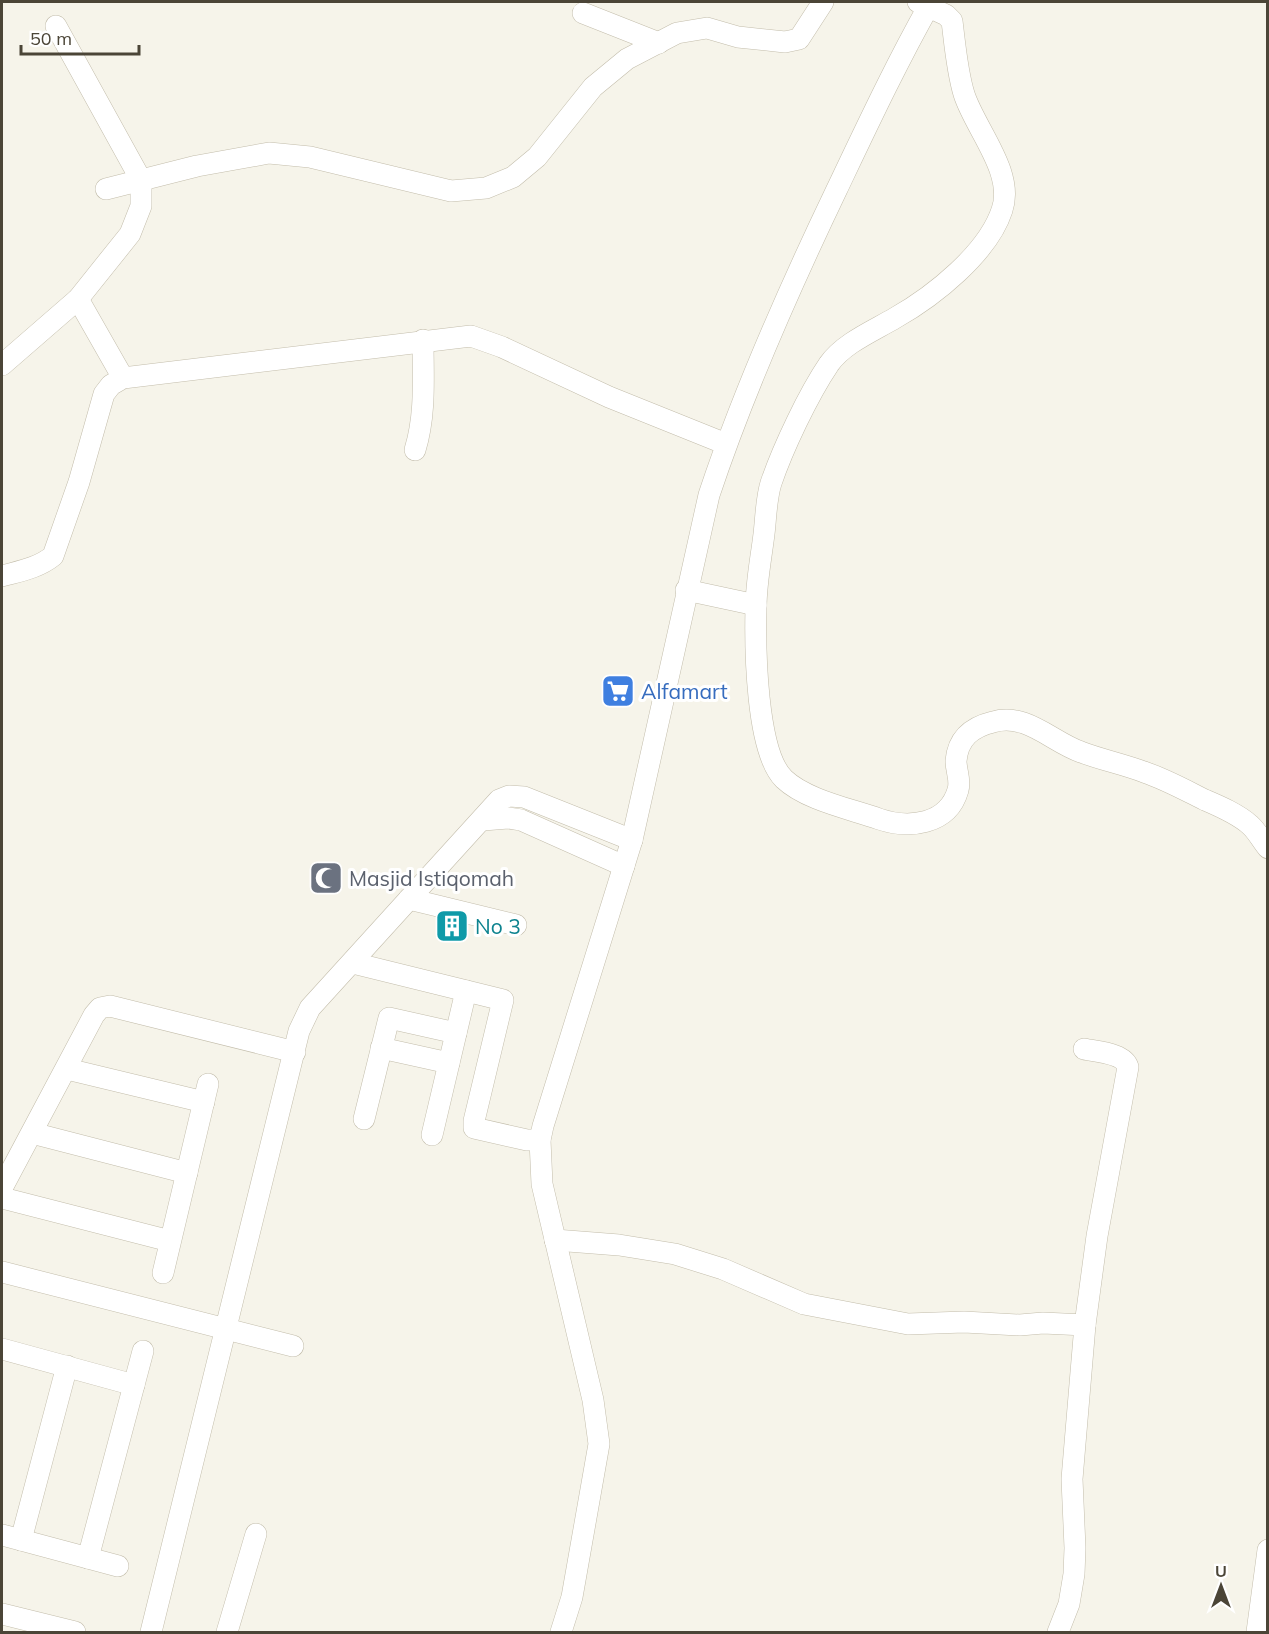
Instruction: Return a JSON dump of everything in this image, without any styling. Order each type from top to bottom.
[{"type":"street","points":[[106,189],[197,166],[269,153],[310,157],[451,191],[486,188],[513,177],[537,157],[593,87],[627,59],[677,33],[707,28],[738,36],[793,41],[799,39],[823,2]]},
{"type":"street","points":[[561,1632],[572,1597],[599,1444],[593,1400],[542,1184],[540,1140],[632,840],[686,590],[709,495],[726,444],[787,294],[926,3],[952,21],[963,90],[968,106],[1005,183],[1006,196],[1003,209],[989,237],[957,272],[910,309],[852,343],[831,361],[809,399],[770,487],[756,605],[759,698],[763,734],[772,758],[783,778],[806,794],[896,825],[926,823],[941,815],[952,803],[960,786],[956,762],[961,742],[969,730],[997,720],[1018,722],[1038,728],[1077,751],[1148,773],[1222,808],[1250,824],[1268,848]]},
{"type":"street","points":[[583,13],[659,43]]},
{"type":"street","points":[[2,365],[78,300],[130,234],[141,206],[141,180],[56,26]]},
{"type":"street","points":[[78,300],[123,378]]},
{"type":"street","points":[[2,576],[29,569],[46,562],[53,556],[79,482],[104,394],[111,385],[123,378],[471,336],[483,339],[609,397],[726,444]]},
{"type":"street","points":[[415,450],[422,411],[423,340]]},
{"type":"street","points":[[686,590],[756,605]]},
{"type":"street","points":[[151,1632],[302,1022],[310,1008],[500,800],[516,796],[632,840]]},
{"type":"street","points":[[483,820],[508,818],[521,820],[624,866]]},
{"type":"street","points":[[409,899],[516,925]]},
{"type":"street","points":[[353,963],[503,1000],[474,1128],[527,1140],[540,1140]]},
{"type":"street","points":[[432,1135],[466,991]]},
{"type":"street","points":[[2,1188],[94,1015],[100,1008],[110,1006],[295,1052]]},
{"type":"street","points":[[364,1119],[388,1018],[456,1033]]},
{"type":"street","points":[[381,1048],[449,1063]]},
{"type":"street","points":[[1058,1632],[1069,1604],[1074,1574],[1072,1479],[1086,1325],[1097,1236],[1128,1068],[1126,1062],[1120,1058],[1084,1049]]},
{"type":"street","points":[[67,1069],[206,1093],[163,1273]]},
{"type":"street","points":[[32,1133],[187,1173]]},
{"type":"street","points":[[2,1198],[170,1240]]},
{"type":"street","points":[[555,1240],[619,1245],[675,1254],[723,1269],[804,1304],[908,1324],[964,1322],[1086,1325]]},
{"type":"street","points":[[2,1272],[293,1346]]},
{"type":"street","points":[[2,1349],[134,1385]]},
{"type":"street","points":[[88,1558],[143,1351]]},
{"type":"street","points":[[67,1366],[11,1538],[118,1566]]},
{"type":"street","points":[[227,1632],[256,1534]]},
{"type":"street","points":[[1257,1632],[1268,1551]]},
{"type":"street","points":[[2,1614],[68,1631]]},
{"type":"place","name":"Alfamart","points":[[618,691]]},
{"type":"place","name":"Masjid Istiqomah","points":[[326,878]]},
{"type":"place","name":"No 3","points":[[452,926]]}]
